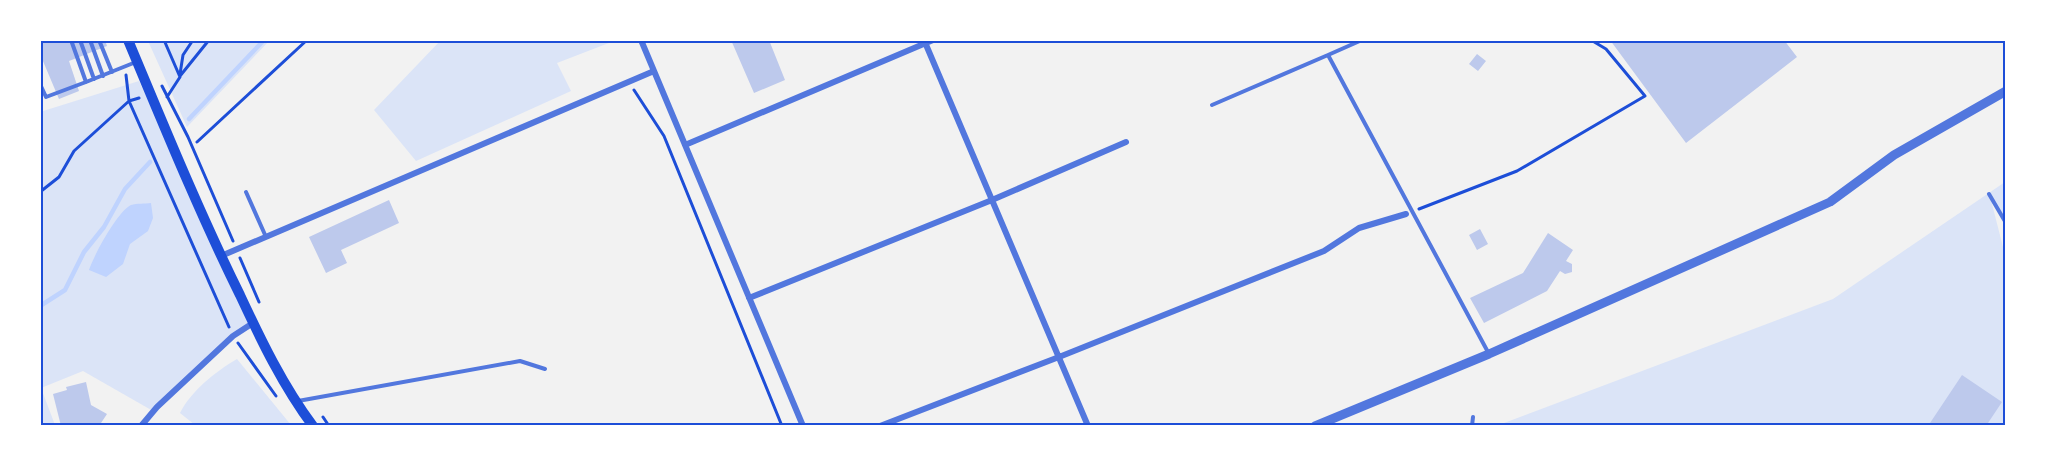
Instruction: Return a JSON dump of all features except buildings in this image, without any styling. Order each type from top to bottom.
[{"type":"main road","points":[[128,40],[150,96],[253,323],[296,402],[313,426]]},
{"type":"street","points":[[641,40],[803,426]]},
{"type":"street","points":[[685,145],[933,40]]},
{"type":"street","points":[[925,42],[1088,426]]},
{"type":"street","points":[[221,256],[654,70]]},
{"type":"street","points":[[1315,426],[1489,354],[1830,202],[1894,155],[2006,91]]},
{"type":"street","points":[[749,298],[992,200],[1126,142]]},
{"type":"street","points":[[880,426],[1324,251],[1359,228],[1406,214]]},
{"type":"street","points":[[141,426],[157,407],[233,336],[253,323]]},
{"type":"lane","points":[[71,40],[87,82]]},
{"type":"lane","points":[[80,40],[94,80]]},
{"type":"lane","points":[[90,40],[103,76]]},
{"type":"lane","points":[[99,40],[112,72]]},
{"type":"lane","points":[[1212,105],[1362,40]]},
{"type":"lane","points":[[1328,55],[1489,354]]},
{"type":"lane","points":[[40,84],[45,97],[137,62]]},
{"type":"lane","points":[[246,192],[266,237]]},
{"type":"lane","points":[[1989,194],[2006,224]]},
{"type":"lane","points":[[296,402],[520,361],[544,369]]},
{"type":"lane","points":[[1472,426],[1473,417]]},
{"type":"path","points":[[164,40],[180,77]]},
{"type":"path","points":[[180,77],[183,55],[193,40]]},
{"type":"path","points":[[168,97],[180,77],[209,40]]},
{"type":"path","points":[[197,142],[307,40]]},
{"type":"path","points":[[1406,214],[1517,171],[1645,96],[1606,49],[1591,40]]},
{"type":"path","points":[[126,67],[129,101],[233,336],[278,399]]},
{"type":"path","points":[[158,78],[189,137],[261,308]]},
{"type":"path","points":[[628,81],[664,136],[782,426]]},
{"type":"path","points":[[40,192],[59,177],[74,151],[129,101],[150,96],[168,97]]},
{"type":"path","points":[[323,417],[329,426]]},
{"type":"shaded area","points":[[148,41],[269,41],[187,127]]},
{"type":"shaded area","points":[[440,41],[614,41],[557,63],[571,91],[416,161],[374,110]]},
{"type":"shaded area","points":[[139,81],[253,323],[224,346],[153,411],[83,371],[41,388],[55,425],[41,425],[40,112]]},
{"type":"shaded area","points":[[2005,182],[2005,217],[1990,196],[2005,255],[2005,425],[1496,426],[1833,299]]},
{"type":"shaded area","points":[[237,359],[291,425],[195,425],[180,413],[205,382]]},
{"type":"water","points":[[151,203],[153,218],[148,231],[130,244],[123,264],[106,277],[89,270],[107,234],[125,209],[133,204]]},
{"type":"waterway","points":[[189,119],[264,40]]},
{"type":"waterway","points":[[40,306],[65,290],[84,252],[104,227],[125,189],[150,162]]}]
